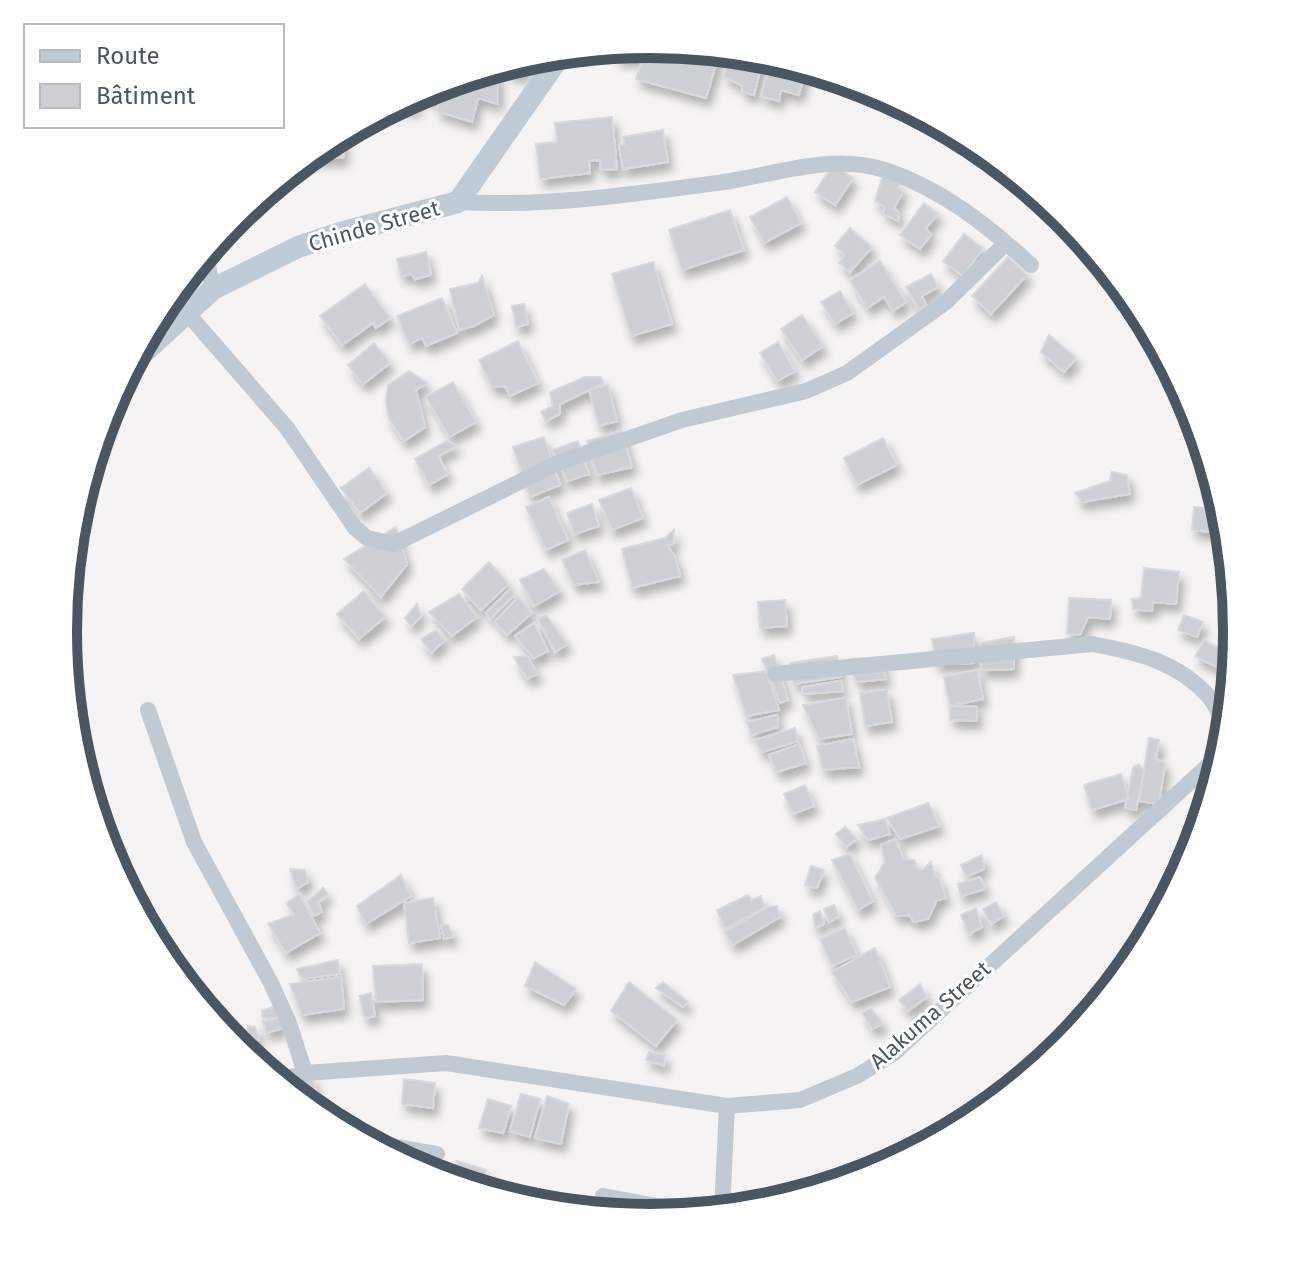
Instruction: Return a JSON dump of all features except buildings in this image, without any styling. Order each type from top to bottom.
[{"type":"street","name":"Chinde Street","points":[[213,289],[298,247],[458,202],[552,67]]},
{"type":"street","points":[[458,202],[504,205],[551,202],[727,181],[819,163],[850,163],[884,170],[961,206],[1031,265]]},
{"type":"street","points":[[188,314],[287,428],[355,528],[367,538],[394,544],[558,463],[682,420],[806,391],[847,373],[946,302],[1006,243]]},
{"type":"street","points":[[155,343],[213,289],[208,267]]},
{"type":"street","points":[[775,674],[1092,644],[1135,651],[1176,668],[1210,698],[1218,712]]},
{"type":"street","points":[[148,710],[194,842],[271,983],[289,1023],[305,1073]]},
{"type":"street","name":"Alakuma Street","points":[[290,1077],[305,1073],[446,1063],[727,1106],[800,1100],[857,1076],[894,1053],[1207,766]]},
{"type":"street","points":[[723,1200],[727,1106]]},
{"type":"street","points":[[400,1147],[437,1154]]},
{"type":"street","points":[[603,1196],[651,1205]]}]
